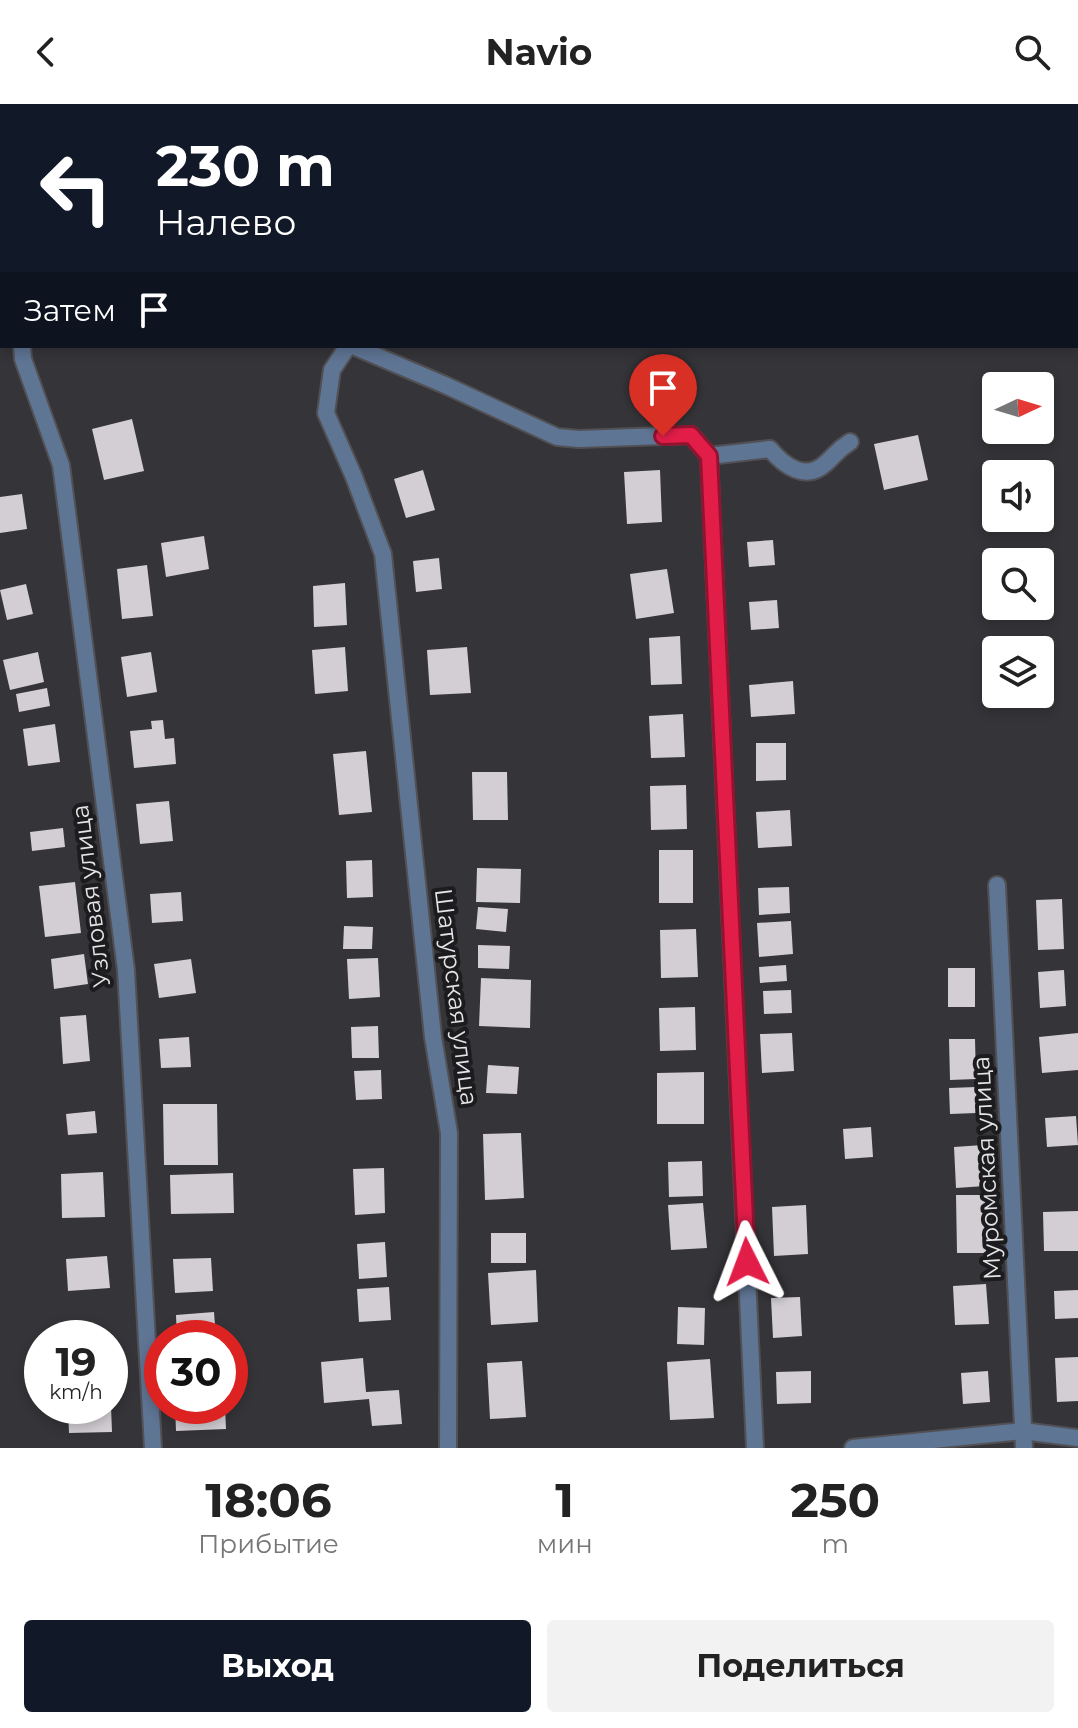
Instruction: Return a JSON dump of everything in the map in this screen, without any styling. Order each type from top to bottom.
[{"type":"street","name":"Узловая улица","points":[[22,348],[23,359],[61,465],[126,970],[153,1448]]},
{"type":"street","name":"Шатурская улица","points":[[349,348],[332,370],[326,413],[383,554],[433,1037],[449,1133],[448,1448]]},
{"type":"street","points":[[356,348],[557,437],[691,435],[709,456],[755,1448]]},
{"type":"street","points":[[709,456],[770,449],[780,461],[796,471],[816,470],[828,462],[835,451],[850,442]]},
{"type":"street","name":"Муромская улица","points":[[997,885],[1024,1448]]},
{"type":"street","points":[[853,1448],[1023,1431],[1078,1438]]},
{"type":"building","points":[[132,419],[144,471],[104,480],[92,429]]},
{"type":"building","points":[[918,435],[928,480],[884,490],[874,444]]},
{"type":"building","points":[[423,470],[435,510],[406,518],[394,479]]},
{"type":"building","points":[[660,470],[662,522],[627,524],[624,472]]},
{"type":"building","points":[[22,494],[27,529],[0,533],[0,497]]},
{"type":"building","points":[[204,536],[209,569],[166,577],[161,543]]},
{"type":"building","points":[[773,540],[775,565],[749,567],[747,542]]},
{"type":"building","points":[[439,558],[442,589],[416,592],[413,561]]},
{"type":"building","points":[[147,565],[153,616],[122,619],[117,569]]},
{"type":"building","points":[[667,569],[674,613],[636,619],[630,574]]},
{"type":"building","points":[[345,583],[347,625],[314,627],[313,586]]},
{"type":"building","points":[[26,584],[33,614],[7,620],[0,590]]},
{"type":"building","points":[[777,600],[779,628],[751,630],[749,602]]},
{"type":"building","points":[[680,636],[682,684],[651,685],[649,638]]},
{"type":"building","points":[[345,647],[348,691],[315,694],[312,650]]},
{"type":"building","points":[[467,647],[471,693],[430,695],[427,650]]},
{"type":"building","points":[[38,652],[44,682],[10,690],[3,660]]},
{"type":"building","points":[[151,652],[157,692],[127,697],[121,657]]},
{"type":"building","points":[[793,681],[795,714],[751,717],[749,685]]},
{"type":"building","points":[[47,688],[50,706],[19,712],[16,694]]},
{"type":"building","points":[[683,714],[685,757],[651,758],[649,716]]},
{"type":"building","points":[[163,720],[165,739],[174,738],[176,764],[134,768],[130,731],[152,729],[151,721]]},
{"type":"building","points":[[55,724],[60,762],[28,766],[23,729]]},
{"type":"building","points":[[756,743],[786,743],[786,780],[756,781]]},
{"type":"building","points":[[366,751],[372,812],[339,815],[333,754]]},
{"type":"building","points":[[472,772],[507,772],[508,820],[473,820]]},
{"type":"building","points":[[686,785],[687,829],[651,830],[650,786]]},
{"type":"building","points":[[169,801],[173,841],[140,844],[136,804]]},
{"type":"building","points":[[790,810],[792,846],[758,848],[756,812]]},
{"type":"building","points":[[63,828],[65,847],[32,851],[30,832]]},
{"type":"building","points":[[659,850],[693,850],[693,903],[659,903]]},
{"type":"building","points":[[372,860],[373,897],[347,898],[346,861]]},
{"type":"building","points":[[477,868],[521,869],[520,903],[476,902]]},
{"type":"building","points":[[75,882],[81,933],[45,937],[39,886]]},
{"type":"building","points":[[789,887],[790,913],[759,915],[758,888]]},
{"type":"building","points":[[181,892],[183,921],[152,923],[150,894]]},
{"type":"building","points":[[1062,899],[1064,949],[1038,950],[1036,900]]},
{"type":"building","points":[[478,907],[508,909],[506,932],[476,929]]},
{"type":"building","points":[[791,921],[793,954],[759,957],[757,923]]},
{"type":"building","points":[[344,926],[373,927],[372,949],[343,949]]},
{"type":"building","points":[[696,929],[698,977],[661,978],[660,930]]},
{"type":"building","points":[[478,945],[510,946],[509,969],[478,968]]},
{"type":"building","points":[[84,954],[88,984],[54,989],[51,959]]},
{"type":"building","points":[[378,958],[380,997],[349,999],[347,959]]},
{"type":"building","points":[[191,959],[196,993],[159,998],[154,964]]},
{"type":"building","points":[[786,965],[787,981],[760,983],[759,967]]},
{"type":"building","points":[[948,968],[975,968],[975,1007],[948,1007]]},
{"type":"building","points":[[1064,970],[1066,1006],[1040,1008],[1038,972]]},
{"type":"building","points":[[481,978],[531,980],[530,1028],[479,1026]]},
{"type":"building","points":[[791,990],[792,1013],[764,1014],[763,991]]},
{"type":"building","points":[[695,1007],[696,1050],[660,1051],[659,1008]]},
{"type":"building","points":[[86,1015],[90,1061],[63,1064],[60,1017]]},
{"type":"building","points":[[378,1026],[379,1058],[352,1058],[351,1027]]},
{"type":"building","points":[[792,1033],[794,1071],[762,1073],[760,1034]]},
{"type":"building","points":[[1078,1033],[1078,1070],[1042,1073],[1039,1037]]},
{"type":"building","points":[[189,1037],[191,1067],[161,1068],[159,1039]]},
{"type":"building","points":[[949,1039],[975,1039],[976,1079],[950,1080]]},
{"type":"building","points":[[488,1065],[519,1067],[517,1094],[486,1093]]},
{"type":"building","points":[[381,1070],[382,1099],[356,1100],[354,1071]]},
{"type":"building","points":[[704,1072],[704,1124],[657,1124],[657,1073]]},
{"type":"building","points":[[976,1087],[977,1113],[950,1114],[949,1088]]},
{"type":"building","points":[[163,1104],[217,1104],[218,1165],[164,1165]]},
{"type":"building","points":[[95,1111],[97,1133],[68,1135],[66,1114]]},
{"type":"building","points":[[1076,1116],[1078,1145],[1047,1147],[1045,1118]]},
{"type":"building","points":[[871,1127],[873,1157],[845,1159],[843,1129]]},
{"type":"building","points":[[521,1133],[524,1198],[485,1200],[483,1134]]},
{"type":"building","points":[[983,1145],[985,1186],[956,1188],[954,1147]]},
{"type":"building","points":[[702,1161],[703,1196],[669,1197],[668,1162]]},
{"type":"building","points":[[384,1168],[385,1213],[355,1215],[353,1169]]},
{"type":"building","points":[[103,1172],[105,1217],[62,1218],[61,1174]]},
{"type":"building","points":[[233,1173],[234,1213],[171,1214],[170,1175]]},
{"type":"building","points":[[956,1195],[985,1195],[986,1253],[957,1253]]},
{"type":"building","points":[[703,1203],[707,1248],[671,1250],[668,1205]]},
{"type":"building","points":[[806,1205],[808,1254],[774,1256],[772,1207]]},
{"type":"building","points":[[1078,1211],[1078,1251],[1044,1251],[1043,1212]]},
{"type":"building","points":[[491,1233],[526,1233],[526,1263],[491,1263]]},
{"type":"building","points":[[385,1242],[387,1277],[359,1279],[357,1244]]},
{"type":"building","points":[[107,1256],[110,1288],[68,1291],[66,1259]]},
{"type":"building","points":[[211,1258],[213,1291],[175,1293],[173,1259]]},
{"type":"building","points":[[536,1270],[538,1322],[491,1325],[488,1273]]},
{"type":"building","points":[[986,1284],[989,1324],[955,1325],[953,1286]]},
{"type":"building","points":[[389,1287],[391,1320],[359,1322],[357,1289]]},
{"type":"building","points":[[1078,1290],[1078,1318],[1055,1319],[1054,1291]]},
{"type":"building","points":[[800,1297],[802,1336],[773,1338],[771,1298]]},
{"type":"building","points":[[678,1307],[705,1308],[704,1345],[677,1344]]},
{"type":"building","points":[[214,1312],[215,1320],[176,1320],[176,1315]]},
{"type":"building","points":[[1078,1357],[1078,1401],[1057,1402],[1055,1358]]},
{"type":"building","points":[[363,1358],[366,1392],[399,1390],[402,1424],[372,1426],[369,1399],[324,1403],[321,1362]]},
{"type":"building","points":[[710,1359],[714,1418],[670,1420],[667,1362]]},
{"type":"building","points":[[522,1361],[526,1417],[490,1419],[487,1363]]},
{"type":"building","points":[[811,1371],[811,1403],[777,1404],[776,1372]]},
{"type":"building","points":[[988,1371],[990,1402],[963,1404],[961,1373]]},
{"type":"building","points":[[69,1424],[112,1424],[112,1432],[69,1433]]},
{"type":"building","points":[[176,1424],[226,1424],[226,1429],[176,1431]]},
{"type":"route","points":[[663,436],[691,435],[709,456],[747,1262]]}]
